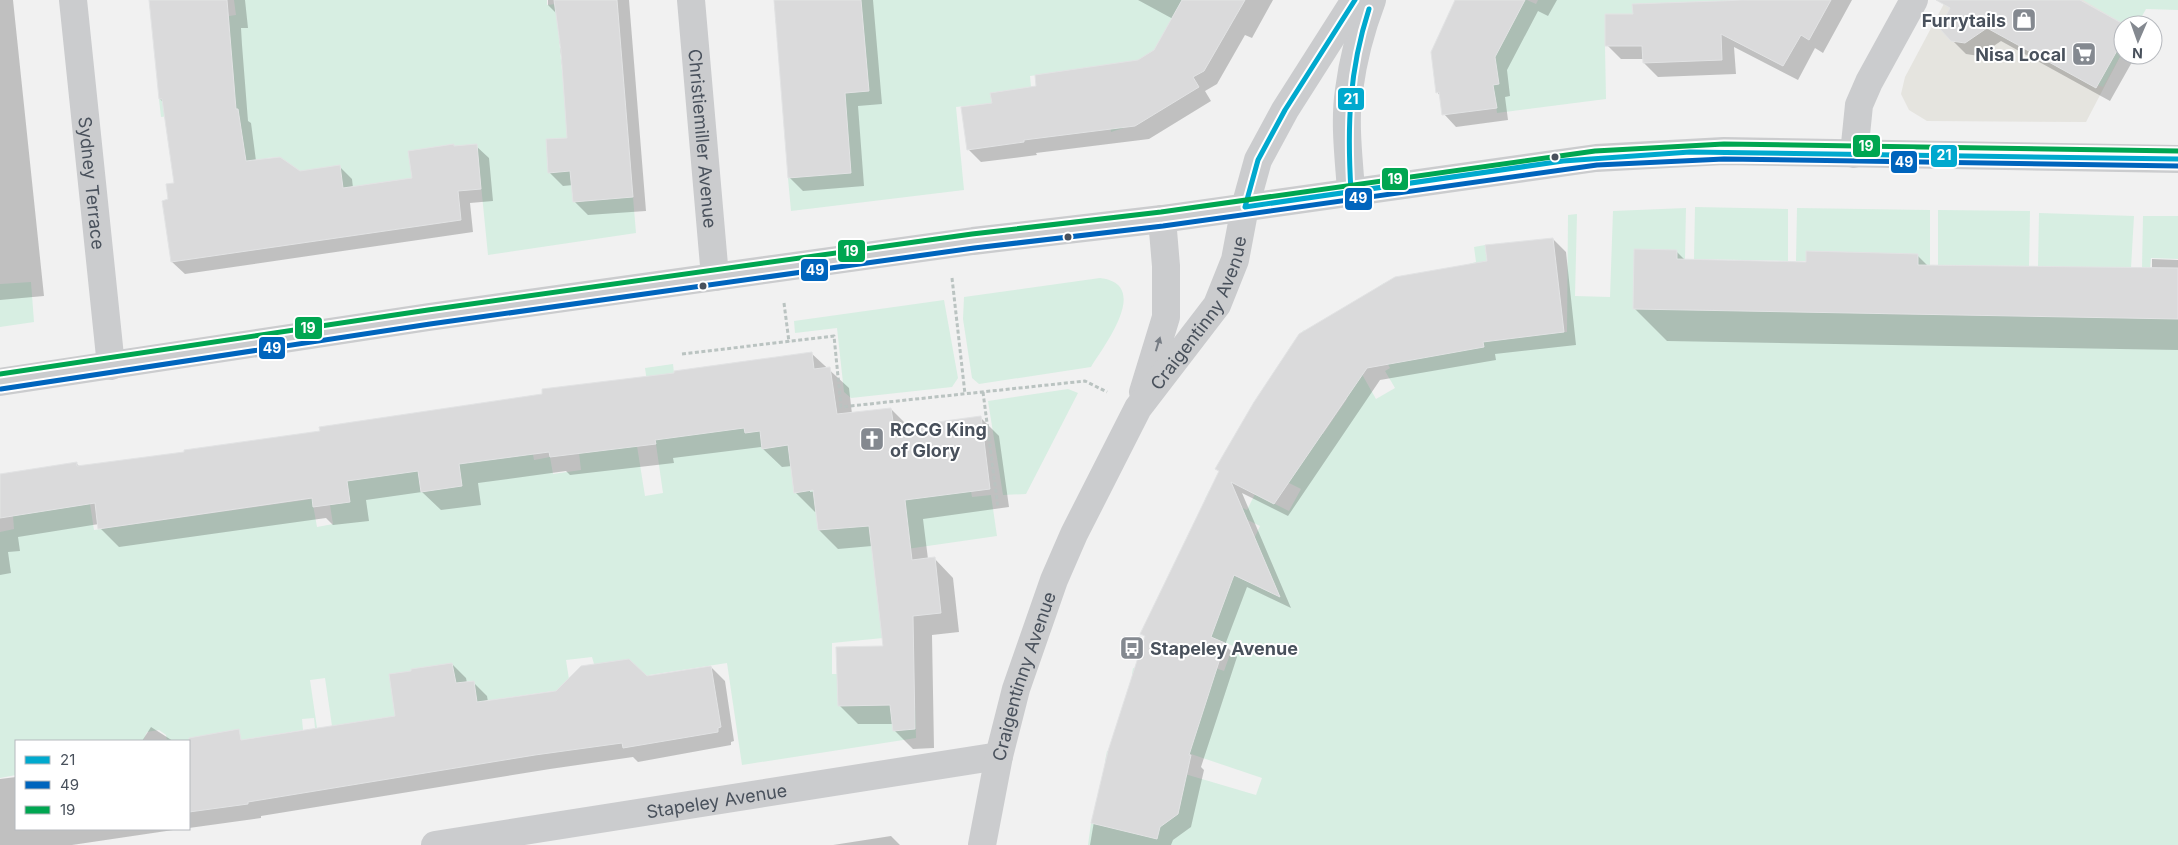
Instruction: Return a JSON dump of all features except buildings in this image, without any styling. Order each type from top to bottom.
[{"type":"street","name":"Sydney Terrace","points":[[73,0],[111,366]]},
{"type":"street","name":"Christiemiller Avenue","points":[[691,0],[715,277]]},
{"type":"street","name":"Craigentinny Avenue","points":[[1138,408],[1217,305],[1235,260],[1245,208],[1258,160],[1285,110],[1355,0]]},
{"type":"street","points":[[1351,191],[1348,150],[1348,92],[1360,33],[1372,0]]},
{"type":"street","points":[[1854,154],[1859,104],[1914,0]]},
{"type":"street","points":[[0,382],[429,317],[949,245],[1245,208],[1563,161],[1631,155],[1724,151],[2178,159]]},
{"type":"street","name":"Craigentinny Avenue","points":[[982,845],[998,756],[1016,689],[1054,580],[1074,534],[1138,408],[1166,317],[1166,266],[1162,219]]},
{"type":"street","name":"Stapeley Avenue","points":[[434,845],[998,756]]},
{"type":"path","points":[[949,245],[965,394]]},
{"type":"path","points":[[779,269],[789,342]]},
{"type":"path","points":[[682,354],[834,336],[841,407],[1085,381],[1138,408]]},
{"type":"path","points":[[983,392],[998,508]]},
{"type":"shaded area","points":[[1946,0],[2099,0],[2122,15],[2113,15],[2113,65],[2116,65],[2086,122],[1927,121],[1909,110],[1901,94],[1905,77]]},
{"type":"green space","points":[[234,0],[547,0],[547,5],[556,4],[568,138],[546,139],[548,172],[570,171],[573,202],[633,197],[636,233],[488,255],[477,145],[454,146],[453,144],[409,151],[412,178],[343,188],[297,172],[280,157],[267,158],[261,167],[247,169],[238,109],[161,117],[159,99],[235,92],[233,68],[213,33],[230,32],[229,16],[236,15]]},
{"type":"green space","points":[[861,0],[1182,0],[1171,21],[1218,47],[1201,73],[1182,51],[1139,123],[1111,132],[1102,66],[1030,76],[1031,87],[991,93],[992,103],[956,107],[964,190],[791,211],[788,178],[851,172],[846,112],[832,95],[869,91],[864,32],[837,16],[862,13]]},
{"type":"green space","points":[[1512,0],[1527,0],[1536,4],[1538,0],[1759,0],[1633,4],[1634,41],[1605,46],[1606,99],[1497,113],[1493,85],[1492,34],[1512,25],[1522,5]]},
{"type":"green space","points":[[2083,0],[2178,0],[2178,10],[2146,9],[2143,15],[2113,15],[2113,18]]},
{"type":"green space","points":[[2113,58],[2113,65],[2115,65],[2103,87],[2098,85]]},
{"type":"green space","points":[[1695,207],[1788,209],[1788,261],[1694,259]]},
{"type":"green space","points":[[1686,208],[1685,259],[1634,250],[1847,312],[1848,252],[1806,251],[1806,261],[1796,261],[1797,208],[1930,210],[1930,265],[1918,265],[1878,253],[1877,314],[2178,319],[2178,845],[1088,845],[1091,823],[1157,839],[1159,830],[1153,828],[1156,816],[1171,819],[1178,814],[1181,802],[1165,775],[1105,761],[1107,751],[1256,795],[1262,778],[1182,751],[1191,693],[1132,674],[1133,668],[1161,677],[1201,663],[1224,671],[1233,646],[1211,637],[1209,565],[1258,586],[1266,584],[1271,575],[1267,567],[1246,556],[1260,526],[1205,499],[1209,491],[1247,510],[1255,494],[1289,511],[1301,489],[1287,482],[1311,426],[1323,434],[1347,399],[1334,390],[1338,383],[1288,350],[1304,330],[1322,353],[1359,369],[1376,399],[1395,388],[1385,371],[1390,368],[1383,356],[1405,343],[1374,290],[1384,283],[1397,309],[1418,306],[1427,357],[1484,347],[1469,264],[1476,262],[1474,247],[1485,245],[1491,303],[1526,300],[1529,336],[1567,332],[1568,215],[1577,214],[1575,296],[1610,297],[1613,211]]},
{"type":"green space","points":[[1938,210],[2030,211],[2029,266],[1938,265]]},
{"type":"green space","points":[[2039,213],[2134,216],[2131,268],[2038,267]]},
{"type":"green space","points":[[2143,216],[2178,216],[2178,259],[2151,258],[2150,269],[2142,268]]},
{"type":"green space","points":[[1100,278],[1115,283],[1122,291],[1123,303],[1120,317],[1113,331],[1091,367],[979,384],[972,378],[963,319],[964,297]]},
{"type":"green space","points":[[31,282],[34,322],[0,327],[0,284]]},
{"type":"green space","points":[[944,300],[958,378],[952,387],[851,398],[844,392],[837,328],[795,333],[794,321]]},
{"type":"green space","points":[[673,364],[675,382],[697,434],[744,428],[745,433],[760,431],[762,449],[803,443],[790,462],[794,493],[813,490],[818,530],[907,521],[905,500],[971,491],[972,497],[991,495],[997,536],[872,554],[883,638],[832,643],[832,674],[842,674],[837,680],[838,706],[915,705],[916,738],[742,765],[727,663],[649,675],[653,704],[594,664],[592,657],[566,660],[575,718],[553,691],[477,702],[474,681],[456,683],[452,663],[411,669],[418,712],[404,672],[389,674],[395,716],[332,726],[325,678],[310,680],[317,728],[315,728],[314,718],[302,719],[303,730],[241,740],[239,729],[227,731],[228,742],[190,748],[190,740],[167,740],[166,735],[159,730],[147,732],[143,740],[15,740],[15,775],[0,778],[0,532],[14,529],[13,516],[90,504],[94,530],[312,499],[317,527],[333,524],[330,505],[350,502],[347,481],[418,470],[421,492],[462,486],[459,464],[533,454],[534,460],[550,457],[553,474],[581,470],[579,453],[637,446],[645,496],[663,493],[645,368]]},
{"type":"green space","points":[[1068,389],[1078,393],[1026,494],[1003,495],[988,401]]},
{"type":"transit line","name":"21","points":[[1245,207],[1258,160],[1285,110],[1355,0]]},
{"type":"transit line","name":"21","points":[[1351,191],[1349,144],[1353,77],[1362,32],[1369,9]]},
{"type":"transit line","name":"19","points":[[0,374],[428,310],[972,234],[1161,212],[1595,151],[1724,144],[2178,151]]},
{"type":"transit line","name":"21","points":[[1245,207],[1563,161],[1690,152],[2178,159]]},
{"type":"transit line","name":"49","points":[[1,389],[430,324],[974,248],[1163,226],[1597,165],[1724,159],[2178,166]]},
{"type":"place","name":"Furrytails","points":[[2024,20]]},
{"type":"place","name":"Nisa Local","points":[[2084,54]]},
{"type":"place","name":"RCCG King of Glory","points":[[872,439]]},
{"type":"place","name":"Stapeley Avenue","points":[[1132,648]]}]
